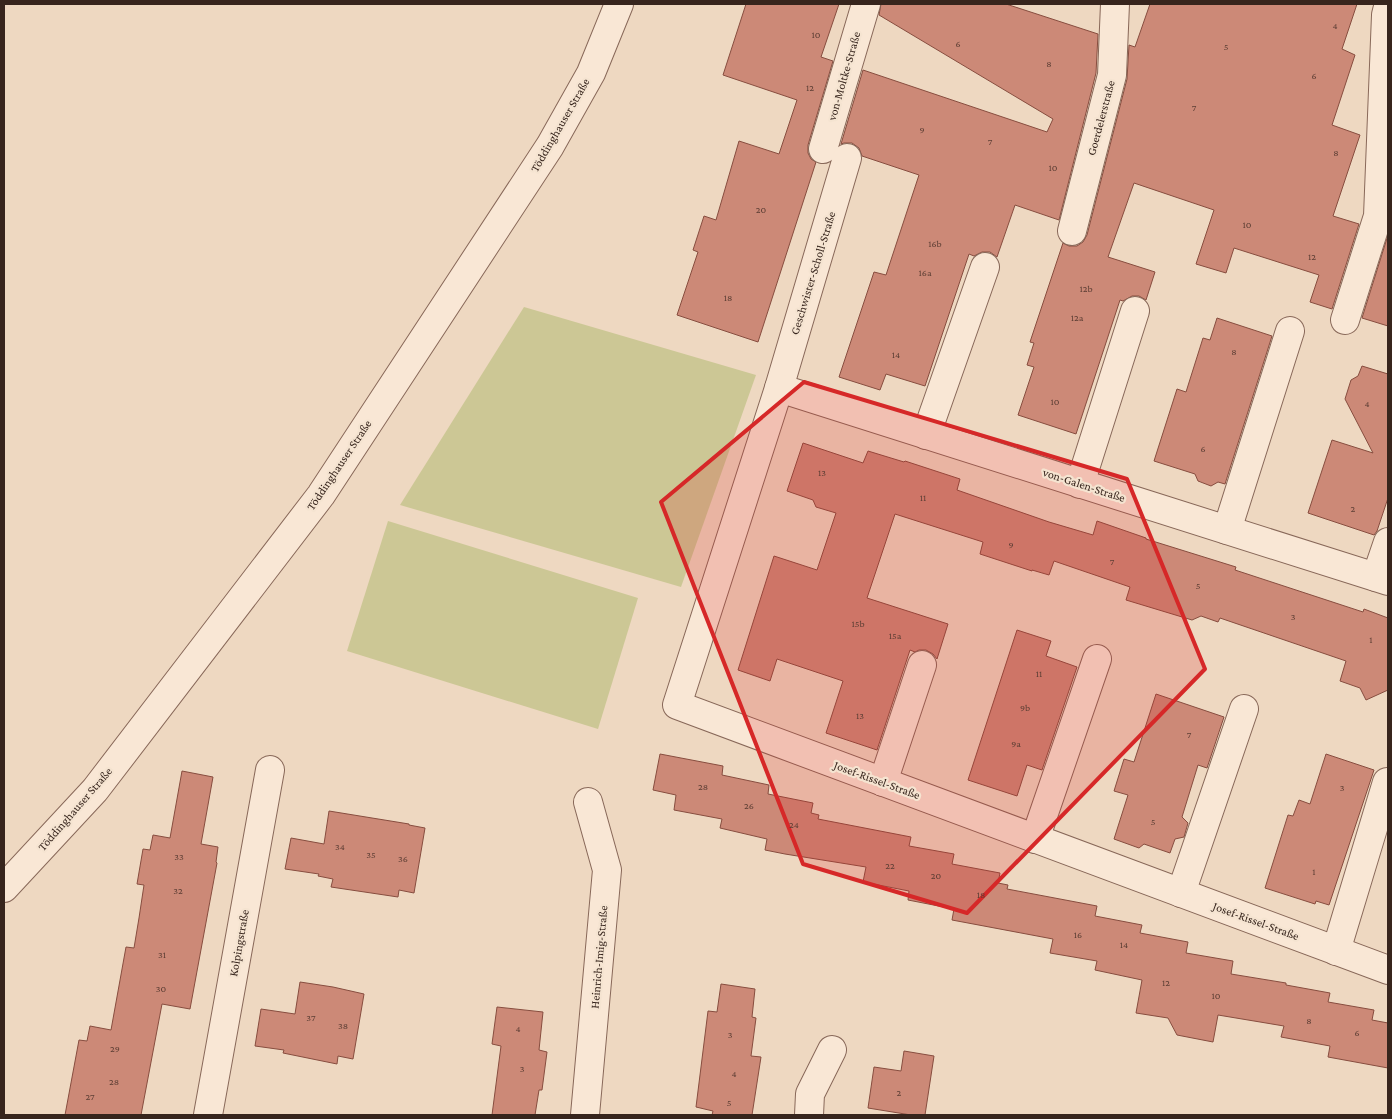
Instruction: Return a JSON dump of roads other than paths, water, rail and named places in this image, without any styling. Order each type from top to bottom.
[{"type":"street","name":"Töddinghauser Straße","points":[[4,888],[95,790],[321,495],[550,146],[591,73],[619,4]]},
{"type":"street","name":"von-Moltke-Straße","points":[[835,153],[866,4]]},
{"type":"street","name":"Goerdelerstraße","points":[[1072,231],[1112,75],[1115,4]]},
{"type":"street","points":[[1345,320],[1378,216],[1386,15],[1388,8]]},
{"type":"street","name":"Geschwister-Scholl-Straße","points":[[779,388],[835,153]]},
{"type":"street","points":[[926,435],[985,268]]},
{"type":"street","points":[[1080,484],[1135,311]]},
{"type":"street","points":[[1227,530],[1290,331]]},
{"type":"street","name":"von-Galen-Straße","points":[[779,388],[1382,579]]},
{"type":"street","name":"Josef-Rissel-Straße","points":[[779,388],[677,705],[1388,970]]},
{"type":"street","points":[[1382,579],[1388,542]]},
{"type":"street","points":[[1035,839],[1097,659]]},
{"type":"street","points":[[883,782],[922,665]]},
{"type":"street","points":[[1180,893],[1244,709]]},
{"type":"street","name":"Kolpingstraße","points":[[208,1115],[270,770]]},
{"type":"street","points":[[1336,951],[1387,782]]},
{"type":"street","name":"Heinrich-Imig-Straße","points":[[585,1115],[607,870],[588,802]]},
{"type":"street","points":[[809,1115],[810,1094],[832,1050]]}]
